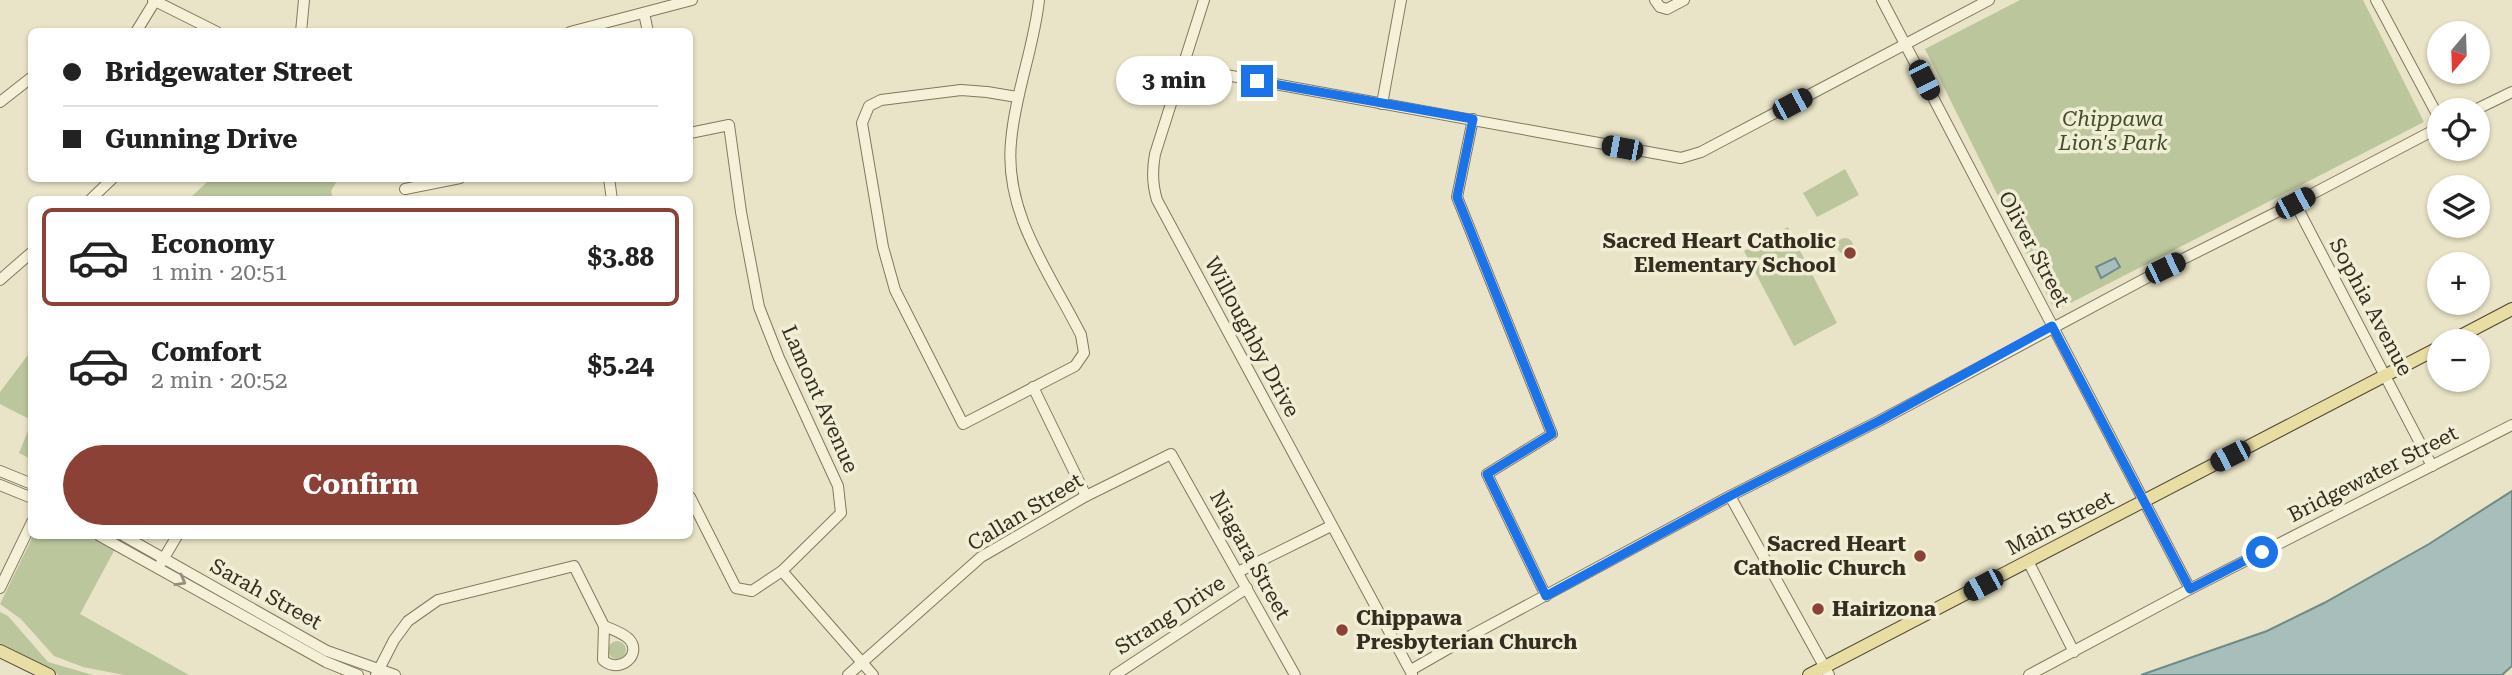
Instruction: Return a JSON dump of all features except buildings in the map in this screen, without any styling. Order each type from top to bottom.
[{"type":"main road","points":[[2474,329],[2512,309]]},
{"type":"main road","name":"Main Street","points":[[1809,675],[1826,671],[2028,561],[2427,354]]},
{"type":"main road","points":[[0,651],[48,675]]},
{"type":"street","points":[[301,28],[304,0]]},
{"type":"street","points":[[586,28],[692,0]]},
{"type":"street","points":[[1017,97],[961,90],[881,100],[869,106],[862,123],[883,247],[895,290],[963,424],[1075,366],[1085,348],[1077,327],[1026,230],[1016,204],[1010,157],[1017,97],[1040,0]]},
{"type":"street","name":"Willoughby Drive","points":[[1203,0],[1153,168],[1153,188],[1331,526],[1412,673]]},
{"type":"street","points":[[1382,104],[1401,0]]},
{"type":"street","points":[[1655,1],[1660,8],[1667,9],[1684,0]]},
{"type":"street","name":"Oliver Street","points":[[1882,0],[2190,589]]},
{"type":"street","points":[[1182,67],[1672,158],[1689,156],[1989,0]]},
{"type":"street","points":[[2376,0],[2428,98]]},
{"type":"street","points":[[138,28],[154,1],[209,28]]},
{"type":"street","points":[[644,13],[647,28]]},
{"type":"street","points":[[0,102],[28,80]]},
{"type":"street","points":[[2490,102],[2512,92]]},
{"type":"street","points":[[1473,119],[1457,197],[1552,434],[1487,474],[1546,596]]},
{"type":"street","name":"Lamont Avenue","points":[[693,132],[729,125],[741,212],[759,307],[779,358],[838,486],[841,513],[782,571]]},
{"type":"street","points":[[1412,673],[1472,635],[1730,496],[1879,421],[2052,326],[2427,134]]},
{"type":"street","points":[[94,196],[109,182]]},
{"type":"street","points":[[405,189],[440,182]]},
{"type":"street","name":"Sophia Avenue","points":[[2295,203],[2432,466]]},
{"type":"street","points":[[0,280],[28,256]]},
{"type":"street","points":[[1033,387],[1086,496]]},
{"type":"street","name":"Bridgewater Street","points":[[2029,675],[2190,589],[2512,425]]},
{"type":"street","name":"Callan Street","points":[[848,675],[981,557],[1086,496],[1171,454]]},
{"type":"street","name":"Niagara Street","points":[[1171,454],[1295,675]]},
{"type":"street","points":[[0,471],[28,482]]},
{"type":"street","points":[[0,485],[28,496]]},
{"type":"street","points":[[1730,496],[1826,671]]},
{"type":"street","points":[[693,503],[736,588],[752,591],[782,571],[873,675]]},
{"type":"street","points":[[1238,572],[1331,526]]},
{"type":"street","points":[[0,588],[28,530]]},
{"type":"street","name":"Sarah Street","points":[[107,539],[161,563],[327,651],[378,672],[395,675]]},
{"type":"street","name":"Sarah Street","points":[[128,539],[161,563],[326,662],[358,675]]},
{"type":"street","points":[[161,563],[175,539]]},
{"type":"street","points":[[2028,561],[2074,652]]},
{"type":"street","points":[[378,672],[408,621],[438,600],[574,566],[604,626]]},
{"type":"street","name":"Strang Drive","points":[[1115,675],[1247,588]]},
{"type":"green space","name":"Chippawa Lion's Park","points":[[2020,0],[2363,0],[2424,122],[2055,311],[1925,49]]},
{"type":"green space","points":[[1845,169],[1859,195],[1817,217],[1803,193]]},
{"type":"green space","points":[[207,182],[336,182],[331,191],[332,196],[192,196]]},
{"type":"green space","points":[[1788,227],[1837,323],[1794,346],[1744,251]]},
{"type":"green space","points":[[1842,238],[1848,238],[1853,246],[1851,252],[1842,254],[1837,249],[1837,243]]},
{"type":"green space","points":[[28,355],[28,418],[0,404],[0,392]]},
{"type":"green space","points":[[28,430],[28,458],[19,453]]},
{"type":"green space","points":[[32,539],[97,539],[115,549],[80,614],[189,675],[124,675],[83,667],[54,656],[21,619],[0,604]]},
{"type":"green space","points":[[0,612],[8,616],[48,662],[93,675],[59,675],[0,643]]},
{"type":"green space","points":[[617,641],[623,644],[626,650],[623,656],[617,659],[611,656],[608,650],[611,644]]},
{"type":"water","points":[[2115,258],[2120,267],[2101,278],[2096,267]]},
{"type":"water","points":[[2512,491],[2512,666],[2502,675],[2141,675],[2267,631],[2324,603],[2429,544]]},
{"type":"place","name":"Sacred Heart Catholic Elementary School","points":[[1850,253]]},
{"type":"place","name":"Sacred Heart Catholic Church","points":[[1920,556]]},
{"type":"place","name":"Hairizona","points":[[1818,609]]},
{"type":"place","name":"Chippawa Presbyterian Church","points":[[1342,630]]},
{"type":"route","points":[[1257,81],[1473,119],[1457,197],[1552,434],[1487,474],[1546,596],[1730,496],[1879,421],[2052,326],[2190,589],[2262,552]]}]
